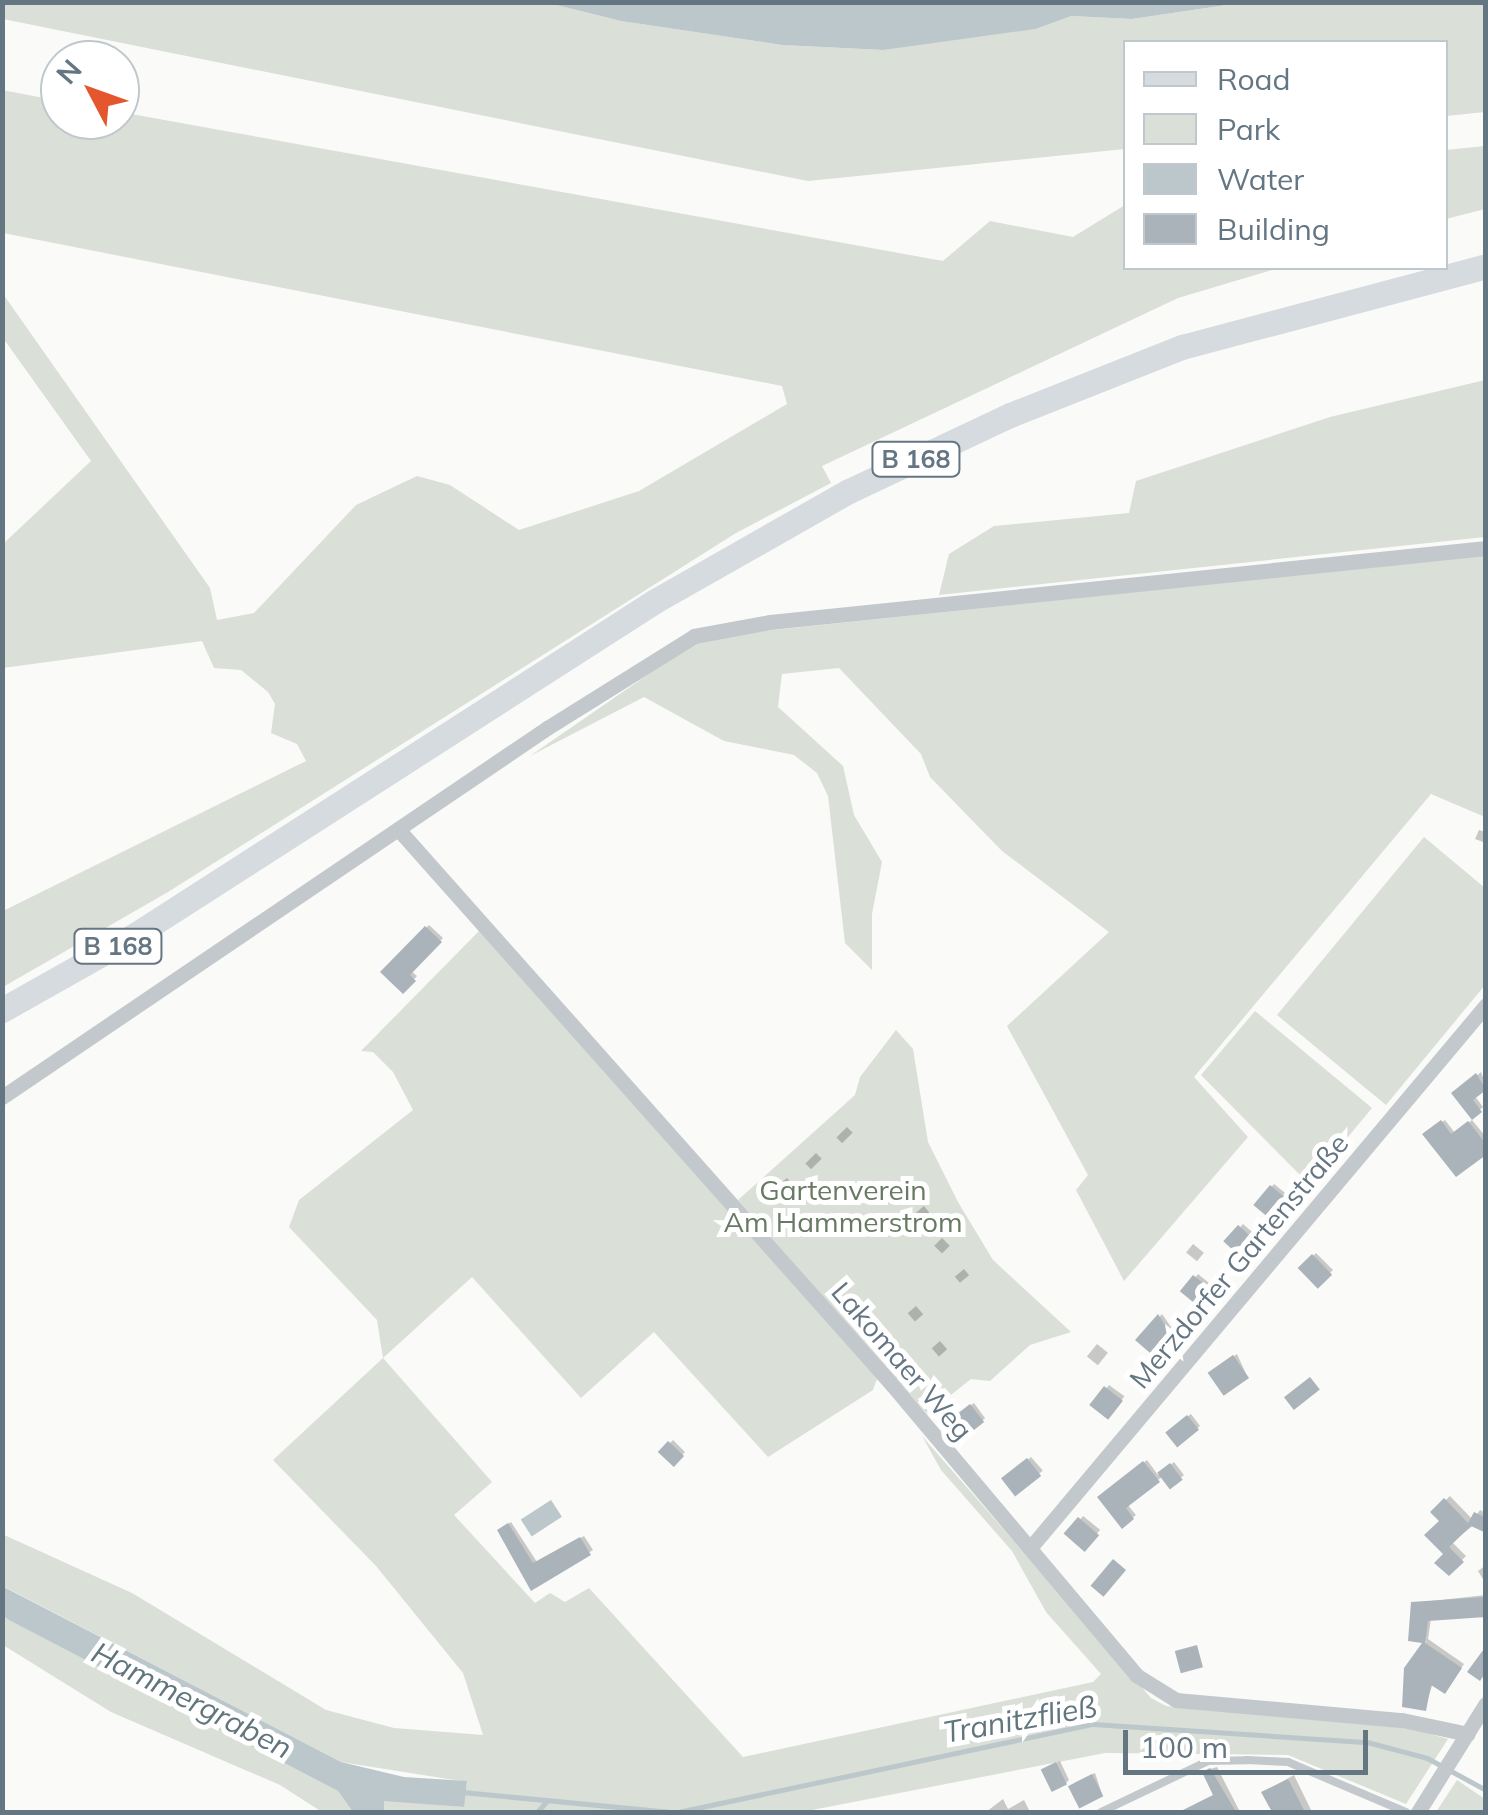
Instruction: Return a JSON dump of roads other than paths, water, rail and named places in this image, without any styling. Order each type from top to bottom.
[{"type":"main road","name":"B 168","points":[[2,1010],[135,935],[655,601],[850,491],[1010,415],[1182,347],[1486,266]]},
{"type":"street","points":[[2,1097],[398,829],[694,636],[722,628],[1486,548]]},
{"type":"street","name":"Lakomaer Weg","points":[[398,829],[1030,1548],[1123,1663],[1161,1694],[1402,1720],[1463,1741]]},
{"type":"street","name":"Merzdorfer Gartenstraße","points":[[1030,1548],[1486,1005]]},
{"type":"street","points":[[1418,1812],[1486,1703]]},
{"type":"lane","points":[[1102,1812],[1208,1761],[1248,1760],[1288,1762],[1406,1812]]},
{"type":"water","points":[[548,3],[1240,3],[1132,19],[1071,16],[1035,29],[883,50],[782,45],[621,21]]},
{"type":"water","points":[[551,1500],[562,1517],[532,1536],[521,1520]]},
{"type":"water","name":"Hammergraben","points":[[2,1586],[341,1762],[404,1777],[467,1781],[464,1807],[384,1801],[384,1812],[353,1812],[338,1791],[9,1620],[3,1616]]},
{"type":"waterway","name":"Tranitzfließ","points":[[678,1812],[1093,1724],[1367,1742],[1427,1758],[1486,1790]]},
{"type":"waterway","name":"Tranitzfließ","points":[[462,1792],[668,1812]]},
{"type":"waterway","name":"Tranitzfließ","points":[[537,1812],[546,1802]]},
{"type":"park label","name":"Gartenverein Am Hammerstrom","points":[[843,1206]]}]
